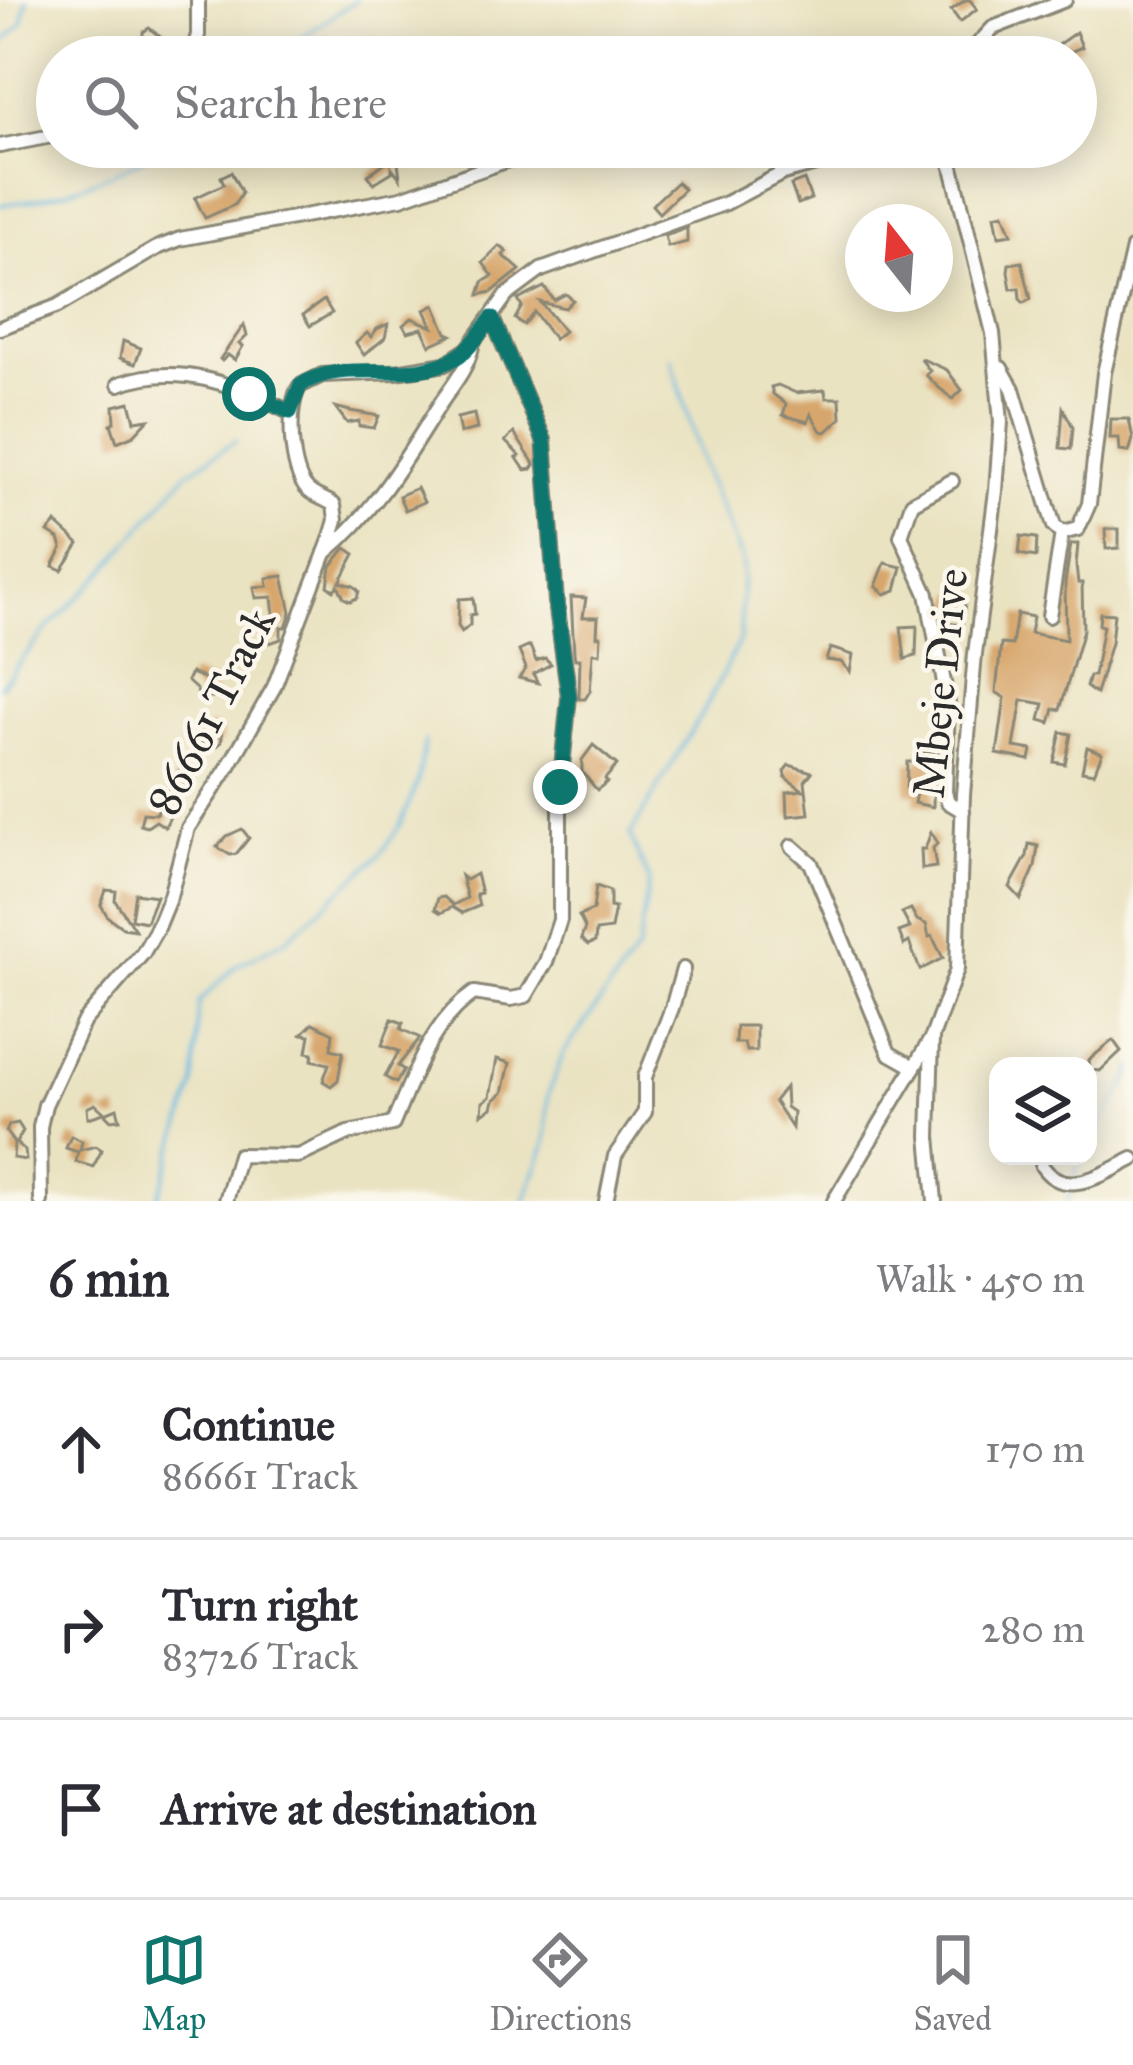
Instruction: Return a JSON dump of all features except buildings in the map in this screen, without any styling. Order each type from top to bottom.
[{"type":"street","points":[[198,0],[198,36]]},
{"type":"street","points":[[986,36],[994,28],[1065,0]]},
{"type":"street","points":[[0,146],[36,139]]},
{"type":"street","points":[[0,328],[58,306],[180,239],[401,197],[485,168]]},
{"type":"street","points":[[119,384],[154,372],[190,376],[290,412],[293,394],[309,379],[425,368],[458,357],[506,296],[542,270],[726,203],[801,168]]},
{"type":"street","name":"Mbeje Drive","points":[[834,1201],[932,1037],[957,969],[975,654],[999,460],[997,362],[952,168]]},
{"type":"street","points":[[1062,533],[1078,529],[1085,518],[1104,373],[1133,248]]},
{"type":"street","points":[[226,1201],[239,1155],[299,1156],[348,1133],[393,1124],[429,1044],[469,995],[481,992],[519,999],[532,990],[554,944],[560,920],[560,787],[569,697],[556,602],[544,440],[492,318]]},
{"type":"street","points":[[324,554],[362,520],[390,484],[460,375],[474,341]]},
{"type":"street","points":[[997,362],[1013,389],[1054,526],[1062,533]]},
{"type":"street","name":"86661 Track","points":[[41,1201],[40,1127],[45,1105],[84,1022],[143,953],[156,930],[188,828],[274,687],[324,554],[336,512],[330,502],[302,484],[290,412]]},
{"type":"street","points":[[952,481],[912,503],[901,536],[922,580],[933,620],[949,713],[945,792],[948,802],[963,811]]},
{"type":"street","points":[[1048,616],[1062,533]]},
{"type":"street","points":[[792,846],[811,863],[889,1053],[914,1066]]},
{"type":"street","points":[[606,1201],[615,1156],[645,1112],[645,1077],[683,969]]},
{"type":"street","points":[[932,1037],[929,1160],[934,1201]]},
{"type":"street","points":[[1042,1166],[1055,1180],[1071,1184],[1099,1177],[1133,1159]]},
{"type":"waterway","points":[[0,45],[22,24],[27,0]]},
{"type":"waterway","points":[[304,36],[356,0]]},
{"type":"waterway","points":[[0,205],[44,197],[124,168]]},
{"type":"waterway","points":[[525,1201],[546,1142],[548,1095],[563,1054],[638,949],[649,881],[630,835],[740,639],[743,562],[703,467],[671,358]]},
{"type":"waterway","points":[[0,687],[187,473],[236,441]]},
{"type":"waterway","points":[[157,1201],[194,1086],[199,1002],[236,966],[287,939],[379,856],[401,824],[418,781],[425,741]]},
{"type":"waterway","points":[[1097,1130],[1133,1067]]},
{"type":"waterway","points":[[1074,1177],[1079,1165]]},
{"type":"waterway","points":[[1068,1201],[1071,1186]]},
{"type":"route","points":[[249,394],[290,412],[293,394],[309,379],[445,364],[468,349],[492,318],[544,440],[556,602],[569,697],[560,787]]}]
